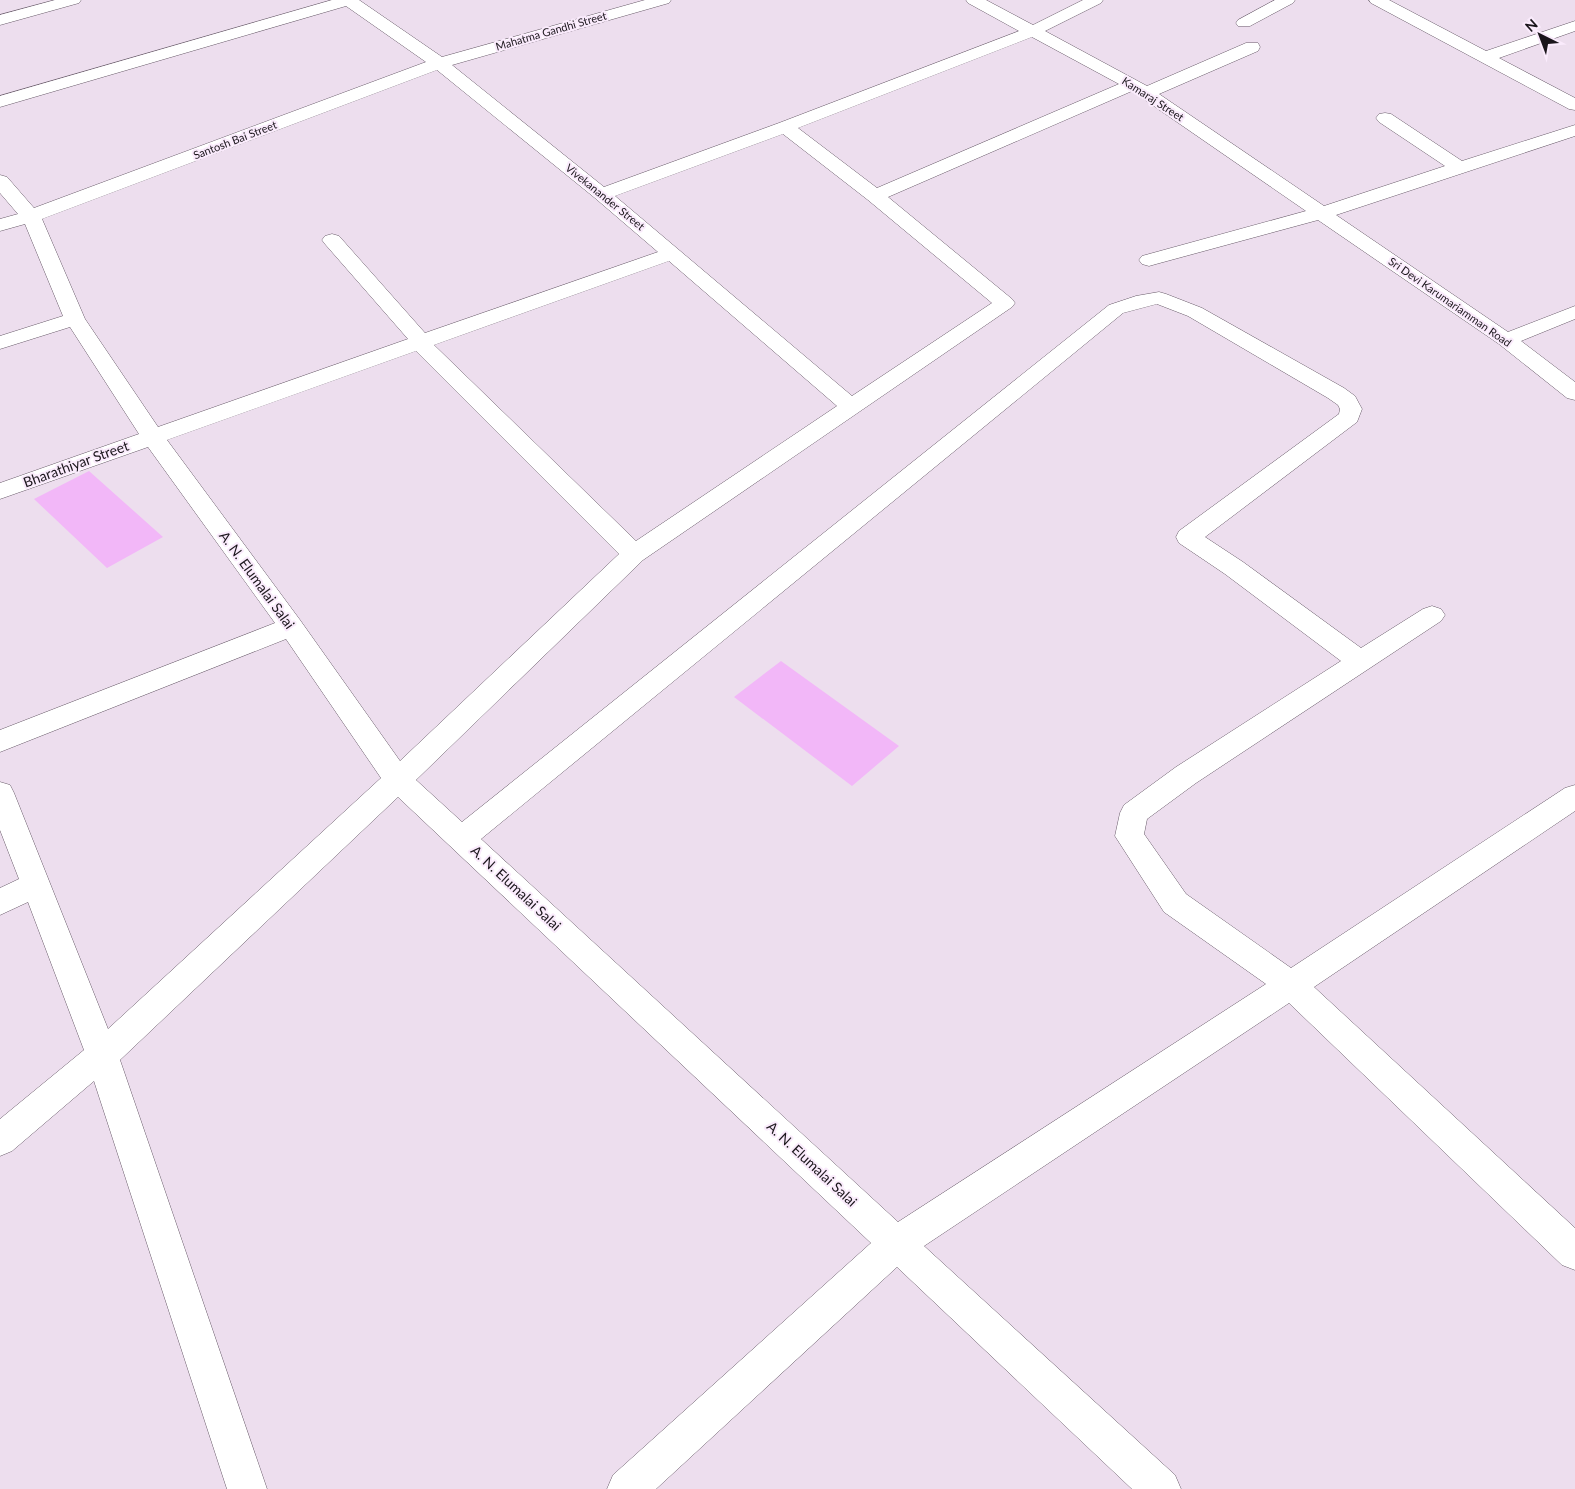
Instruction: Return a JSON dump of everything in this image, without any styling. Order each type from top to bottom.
[{"type":"street","points":[[0,20],[73,0]]},
{"type":"street","points":[[0,102],[349,0]]},
{"type":"street","name":"Vivekanander Street","points":[[349,0],[439,63],[602,194],[851,407]]},
{"type":"street","name":"Mahatma Gandhi Street","points":[[439,63],[663,0]]},
{"type":"street","name":"Kamaraj Street","points":[[974,0],[1139,88],[1322,213]]},
{"type":"street","points":[[602,194],[785,127],[1033,31],[1095,0]]},
{"type":"street","points":[[1244,23],[1287,0]]},
{"type":"street","points":[[1389,2],[1575,105]]},
{"type":"street","points":[[1486,57],[1575,26]]},
{"type":"street","points":[[874,196],[1139,88],[1252,47]]},
{"type":"street","name":"Santosh Bai Street","points":[[0,225],[31,216],[439,63]]},
{"type":"street","points":[[1385,118],[1460,168]]},
{"type":"street","points":[[0,1140],[102,1055],[398,780],[634,554],[1005,303],[874,196],[785,127]]},
{"type":"street","points":[[1149,260],[1322,213],[1575,130]]},
{"type":"street","name":"A. N. Elumalai Salai","points":[[0,181],[31,216],[75,319],[152,436],[291,627],[398,780],[1161,1489]]},
{"type":"street","name":"Sri Devi Karumariamman Road","points":[[1322,213],[1506,340],[1575,393]]},
{"type":"street","points":[[332,240],[420,340],[419,342],[634,554]]},
{"type":"street","name":"Bharathiyar Street","points":[[0,491],[673,253]]},
{"type":"street","points":[[462,838],[1116,309],[1136,302],[1158,298],[1196,312],[1347,401],[1351,409],[1349,417],[1188,537],[1242,574],[1360,662]]},
{"type":"street","points":[[1506,340],[1575,312]]},
{"type":"street","points":[[0,343],[75,319]]},
{"type":"street","points":[[1432,615],[1186,775],[1134,813],[1129,836],[1175,903],[1291,985],[1575,1252]]},
{"type":"street","points":[[0,741],[291,627]]},
{"type":"street","points":[[0,793],[102,1055],[247,1489]]},
{"type":"street","points":[[627,1489],[897,1242],[1291,985],[1575,796]]},
{"type":"street","points":[[0,902],[36,884]]},
{"type":"building","points":[[89,471],[163,537],[107,568],[34,499]]},
{"type":"building","points":[[781,661],[899,746],[852,786],[734,697]]}]
